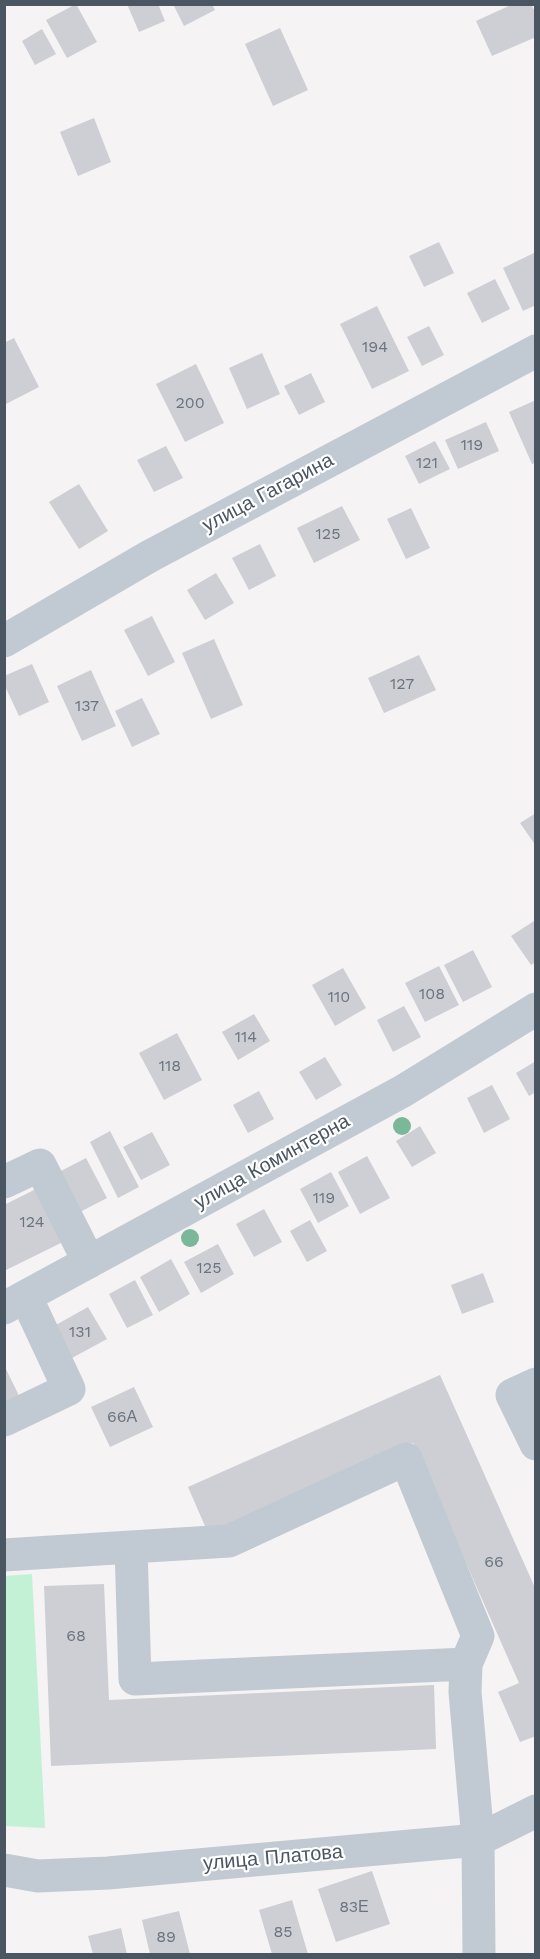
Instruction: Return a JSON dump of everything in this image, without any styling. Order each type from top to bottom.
[{"type":"street","name":"улица Гагарина","points":[[4,641],[150,556],[536,351]]},
{"type":"street","name":"улица Коминтерна","points":[[15,1303],[403,1091],[536,1009]]},
{"type":"street","points":[[4,1182],[40,1165],[89,1262]]},
{"type":"street","points":[[4,1420],[69,1389],[15,1303]]},
{"type":"street","points":[[536,1384],[512,1395],[536,1444]]},
{"type":"street","points":[[4,1555],[229,1541],[406,1459],[478,1636],[466,1664],[465,1692],[478,1840],[479,1954]]},
{"type":"street","points":[[131,1547],[135,1679],[466,1664]]},
{"type":"street","name":"улица Платова","points":[[4,1870],[38,1876],[108,1873],[478,1840],[536,1811]]},
{"type":"green space","points":[[32,1574],[45,1828],[5,1826],[5,1576]]},
{"type":"building","points":[[76,4],[97,42],[67,58],[46,20]]},
{"type":"building","points":[[127,4],[158,4],[165,21],[139,32]]},
{"type":"building","points":[[173,4],[212,4],[215,10],[184,26]]},
{"type":"building","points":[[513,4],[531,4],[536,14],[536,37],[492,56],[476,21]]},
{"type":"building","points":[[280,28],[308,90],[273,106],[245,44]]},
{"type":"building","points":[[42,29],[56,54],[35,65],[22,41]]},
{"type":"building","points":[[94,118],[111,162],[78,176],[60,132]]},
{"type":"building","points":[[439,242],[454,273],[424,287],[409,256]]},
{"type":"building","points":[[536,252],[536,305],[523,311],[503,268]]},
{"type":"building","points":[[495,279],[510,309],[482,323],[467,293]]},
{"type":"building","points":[[377,306],[409,371],[372,389],[340,324]]},
{"type":"building","points":[[429,326],[444,355],[422,366],[407,337]]},
{"type":"building","points":[[14,338],[39,387],[4,405],[4,343]]},
{"type":"building","points":[[262,353],[280,394],[247,409],[229,368]]},
{"type":"building","points":[[196,364],[224,423],[185,442],[156,384]]},
{"type":"building","points":[[311,373],[325,402],[299,415],[284,386]]},
{"type":"building","points":[[536,400],[536,463],[532,464],[509,412]]},
{"type":"building","points":[[486,422],[499,451],[458,469],[445,440]]},
{"type":"building","points":[[435,441],[450,469],[419,484],[405,456]]},
{"type":"building","points":[[166,446],[183,478],[154,492],[137,460]]},
{"type":"building","points":[[79,484],[108,531],[79,549],[49,502]]},
{"type":"building","points":[[342,506],[360,540],[314,563],[297,528]]},
{"type":"building","points":[[411,508],[430,548],[406,559],[387,519]]},
{"type":"building","points":[[260,544],[276,576],[249,590],[232,558]]},
{"type":"building","points":[[216,573],[234,603],[205,620],[187,590]]},
{"type":"building","points":[[152,616],[175,662],[148,676],[124,630]]},
{"type":"building","points":[[214,639],[243,705],[211,719],[182,653]]},
{"type":"building","points":[[419,655],[436,690],[384,713],[368,678]]},
{"type":"building","points":[[32,664],[49,702],[19,716],[4,684],[4,676]]},
{"type":"building","points":[[91,670],[116,726],[82,741],[57,686]]},
{"type":"building","points":[[142,698],[160,734],[132,747],[115,711]]},
{"type":"building","points":[[536,813],[536,846],[520,823]]},
{"type":"building","points":[[534,921],[536,923],[536,962],[531,965],[511,936]]},
{"type":"building","points":[[473,950],[492,987],[463,1002],[444,965]]},
{"type":"building","points":[[439,966],[459,1005],[425,1022],[405,983]]},
{"type":"building","points":[[343,968],[366,1008],[335,1026],[312,985]]},
{"type":"building","points":[[404,1006],[421,1037],[393,1052],[377,1020]]},
{"type":"building","points":[[254,1014],[270,1041],[238,1060],[222,1032]]},
{"type":"building","points":[[177,1033],[202,1080],[164,1100],[139,1053]]},
{"type":"building","points":[[325,1057],[342,1085],[316,1100],[299,1072]]},
{"type":"building","points":[[536,1061],[536,1092],[529,1096],[516,1073]]},
{"type":"building","points":[[492,1085],[510,1119],[484,1133],[467,1098]]},
{"type":"building","points":[[259,1091],[274,1119],[248,1133],[233,1105]]},
{"type":"building","points":[[420,1126],[436,1153],[412,1167],[396,1141]]},
{"type":"building","points":[[110,1131],[139,1187],[118,1198],[90,1142]]},
{"type":"building","points":[[152,1132],[170,1165],[141,1180],[123,1147]]},
{"type":"building","points":[[367,1156],[390,1198],[360,1214],[338,1172]]},
{"type":"building","points":[[86,1158],[107,1198],[78,1213],[57,1173]]},
{"type":"building","points":[[331,1172],[349,1206],[318,1223],[300,1189]]},
{"type":"building","points":[[42,1186],[69,1239],[4,1271],[4,1205]]},
{"type":"building","points":[[264,1209],[282,1242],[254,1257],[236,1224]]},
{"type":"building","points":[[310,1220],[327,1251],[307,1262],[290,1231]]},
{"type":"building","points":[[218,1244],[234,1274],[201,1293],[184,1262]]},
{"type":"building","points":[[171,1259],[190,1294],[159,1312],[140,1277]]},
{"type":"building","points":[[483,1273],[494,1302],[462,1314],[451,1285]]},
{"type":"building","points":[[135,1280],[153,1315],[127,1328],[109,1294]]},
{"type":"building","points":[[88,1307],[107,1339],[72,1358],[54,1326]]},
{"type":"building","points":[[4,1365],[23,1404],[4,1412]]},
{"type":"building","points":[[440,1375],[536,1590],[536,1736],[520,1742],[498,1692],[519,1683],[413,1443],[208,1533],[188,1487]]},
{"type":"building","points":[[134,1387],[153,1427],[110,1447],[91,1407]]},
{"type":"building","points":[[104,1584],[109,1700],[434,1685],[436,1749],[51,1766],[44,1586]]},
{"type":"building","points":[[372,1871],[390,1924],[336,1942],[318,1889]]},
{"type":"building","points":[[292,1900],[308,1954],[272,1954],[259,1910]]},
{"type":"building","points":[[179,1911],[190,1954],[150,1954],[142,1920]]},
{"type":"building","points":[[121,1928],[127,1954],[93,1954],[88,1936]]}]
